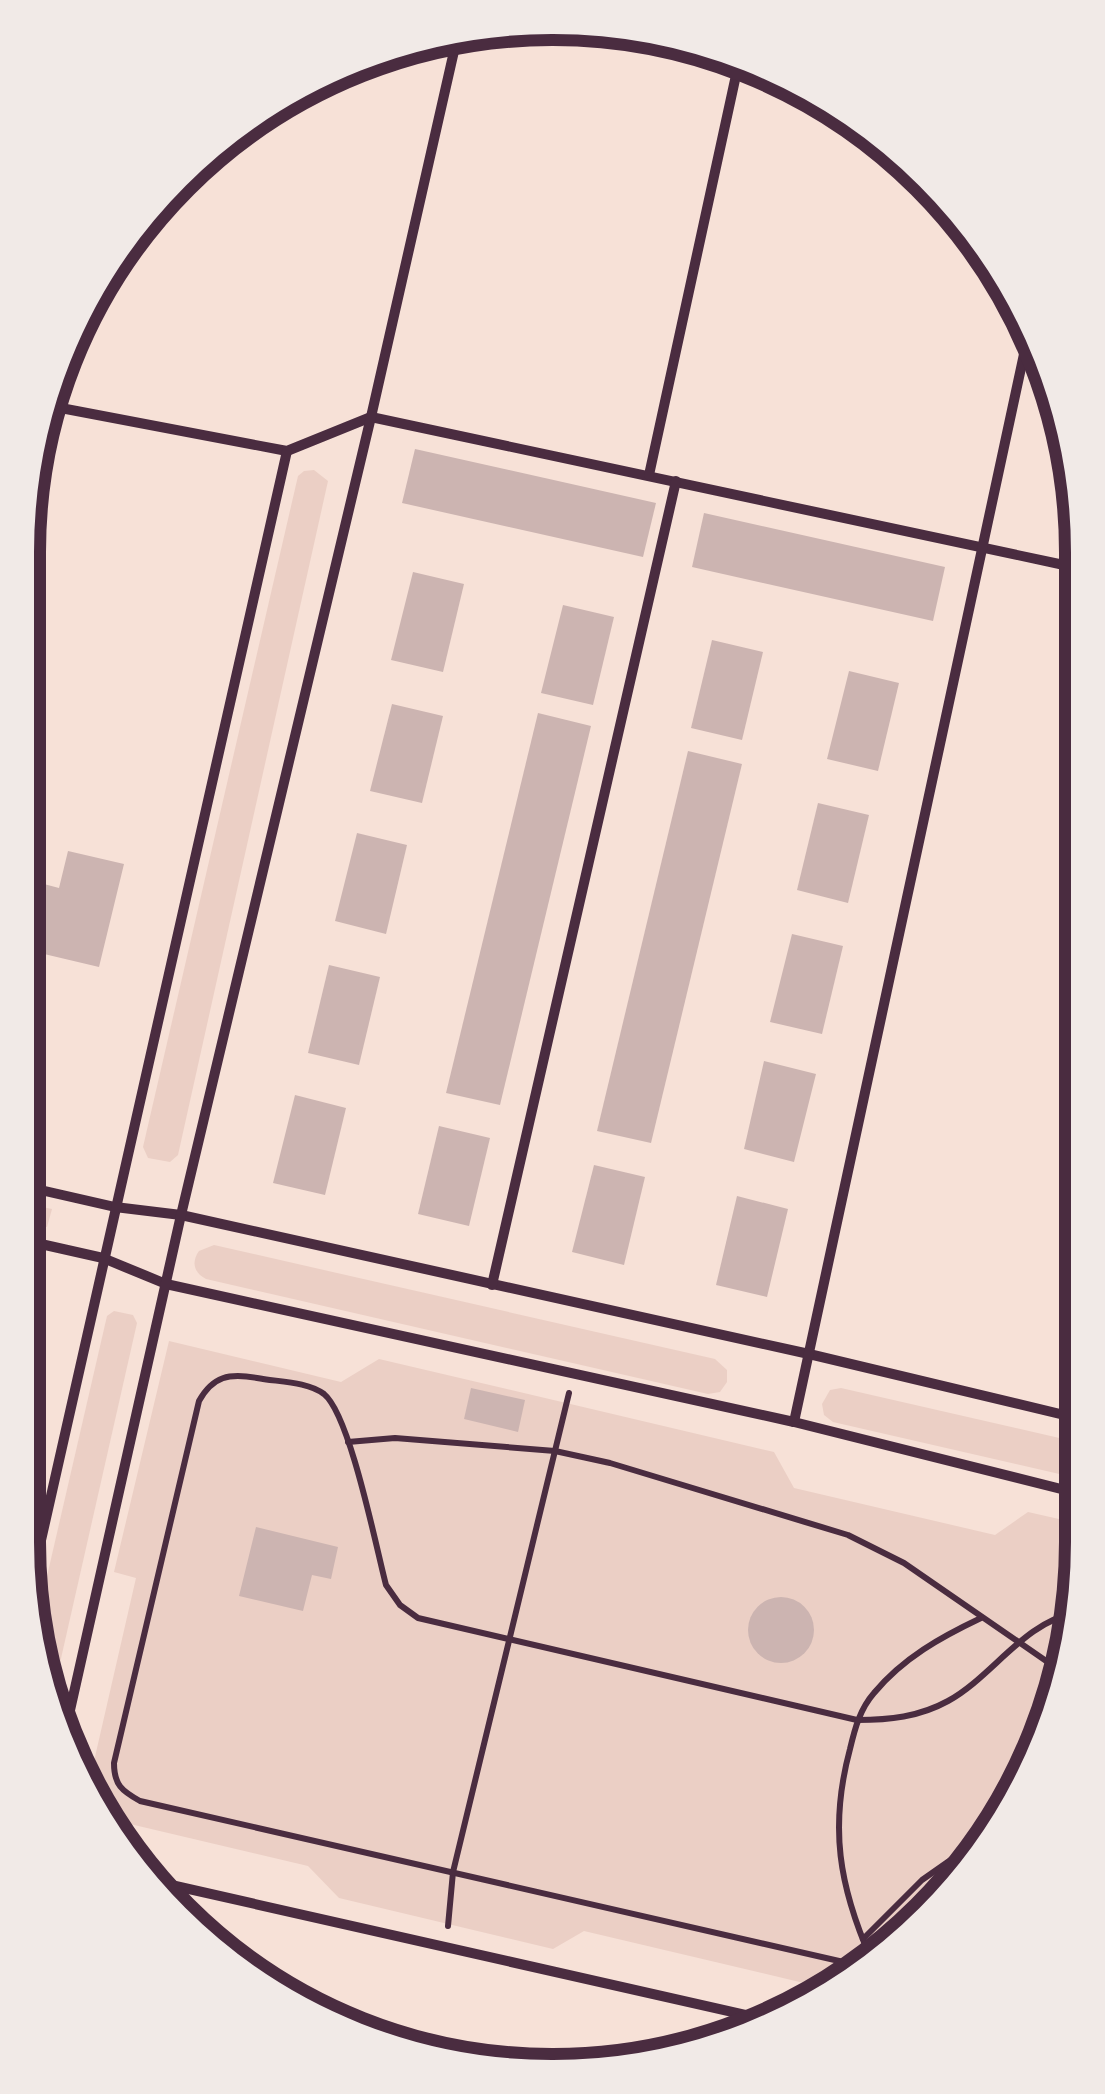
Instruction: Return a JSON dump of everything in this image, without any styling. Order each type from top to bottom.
[{"type":"street","points":[[69,1713],[181,1215],[372,417],[454,50]]},
{"type":"street","points":[[649,475],[736,74]]},
{"type":"street","points":[[794,1422],[1025,354]]},
{"type":"street","points":[[61,408],[288,451],[372,417],[1065,565]]},
{"type":"street","points":[[40,1543],[288,451]]},
{"type":"street","points":[[492,1285],[676,480]]},
{"type":"street","points":[[40,1190],[116,1207],[181,1215],[1065,1415]]},
{"type":"street","points":[[40,1244],[104,1258],[166,1284],[794,1422],[1065,1490]]},
{"type":"street","points":[[173,1886],[747,2016]]},
{"type":"path","points":[[445,1950],[453,1872],[574,1372]]},
{"type":"path","points":[[845,1962],[140,1801],[122,1791],[114,1778],[114,1763],[199,1401],[208,1386],[221,1376],[237,1375],[310,1388],[325,1395],[335,1407],[348,1442],[386,1585],[400,1605],[418,1618],[857,1720],[893,1720],[950,1700],[1045,1624],[1059,1619]]},
{"type":"path","points":[[348,1442],[394,1438],[555,1451],[610,1463],[848,1535],[904,1562],[1050,1664]]},
{"type":"path","points":[[866,1947],[842,1878],[837,1829],[841,1782],[857,1720],[873,1694],[902,1666],[938,1638],[981,1618]]},
{"type":"path","points":[[862,1939],[922,1880],[952,1859]]},
{"type":"shaded area","points":[[314,470],[328,481],[178,1155],[170,1162],[148,1158],[143,1147],[298,476]]},
{"type":"shaded area","points":[[40,1207],[52,1209],[47,1227],[40,1226]]},
{"type":"shaded area","points":[[214,1245],[715,1359],[727,1370],[727,1382],[720,1392],[708,1394],[206,1279],[196,1270],[195,1259],[199,1251]]},
{"type":"shaded area","points":[[114,1311],[133,1315],[137,1323],[57,1675],[43,1595],[107,1316]]},
{"type":"shaded area","points":[[169,1341],[341,1382],[379,1359],[774,1452],[794,1488],[995,1535],[1028,1512],[1065,1520],[1061,1608],[1048,1674],[1026,1738],[996,1798],[959,1853],[915,1904],[864,1948],[809,1985],[584,1931],[553,1949],[339,1898],[308,1866],[130,1824],[126,1827],[93,1767],[136,1578],[114,1572]]},
{"type":"shaded area","points":[[841,1388],[1065,1439],[1065,1475],[833,1422],[824,1415],[822,1404],[830,1390]]},
{"type":"building","points":[[415,449],[656,503],[643,557],[402,503]]},
{"type":"building","points":[[704,513],[945,567],[933,621],[692,567]]},
{"type":"building","points":[[413,572],[464,584],[443,672],[391,660]]},
{"type":"building","points":[[563,605],[614,617],[593,705],[541,693]]},
{"type":"building","points":[[712,640],[763,652],[742,740],[691,728]]},
{"type":"building","points":[[849,671],[899,683],[878,771],[827,759]]},
{"type":"building","points":[[392,704],[443,716],[422,803],[370,791]]},
{"type":"building","points":[[538,713],[591,726],[500,1105],[446,1093]]},
{"type":"building","points":[[688,751],[742,764],[651,1143],[597,1131]]},
{"type":"building","points":[[818,803],[869,815],[848,903],[797,890]]},
{"type":"building","points":[[357,833],[407,845],[386,934],[335,921]]},
{"type":"building","points":[[68,851],[124,864],[99,967],[40,953],[40,883],[59,888]]},
{"type":"building","points":[[792,934],[843,946],[822,1034],[770,1022]]},
{"type":"building","points":[[329,965],[380,977],[359,1065],[308,1053]]},
{"type":"building","points":[[764,1061],[816,1074],[794,1162],[744,1149]]},
{"type":"building","points":[[295,1095],[346,1108],[325,1195],[273,1183]]},
{"type":"building","points":[[439,1126],[490,1138],[469,1226],[418,1214]]},
{"type":"building","points":[[594,1165],[645,1177],[624,1265],[572,1252]]},
{"type":"building","points":[[737,1196],[788,1209],[767,1297],[716,1285]]},
{"type":"building","points":[[471,1388],[525,1400],[518,1432],[464,1419]]},
{"type":"building","points":[[256,1527],[338,1547],[331,1579],[312,1575],[303,1611],[239,1596]]},
{"type":"building","points":[[781,1597],[805,1606],[814,1630],[805,1654],[781,1663],[757,1654],[748,1630],[757,1606]]}]
